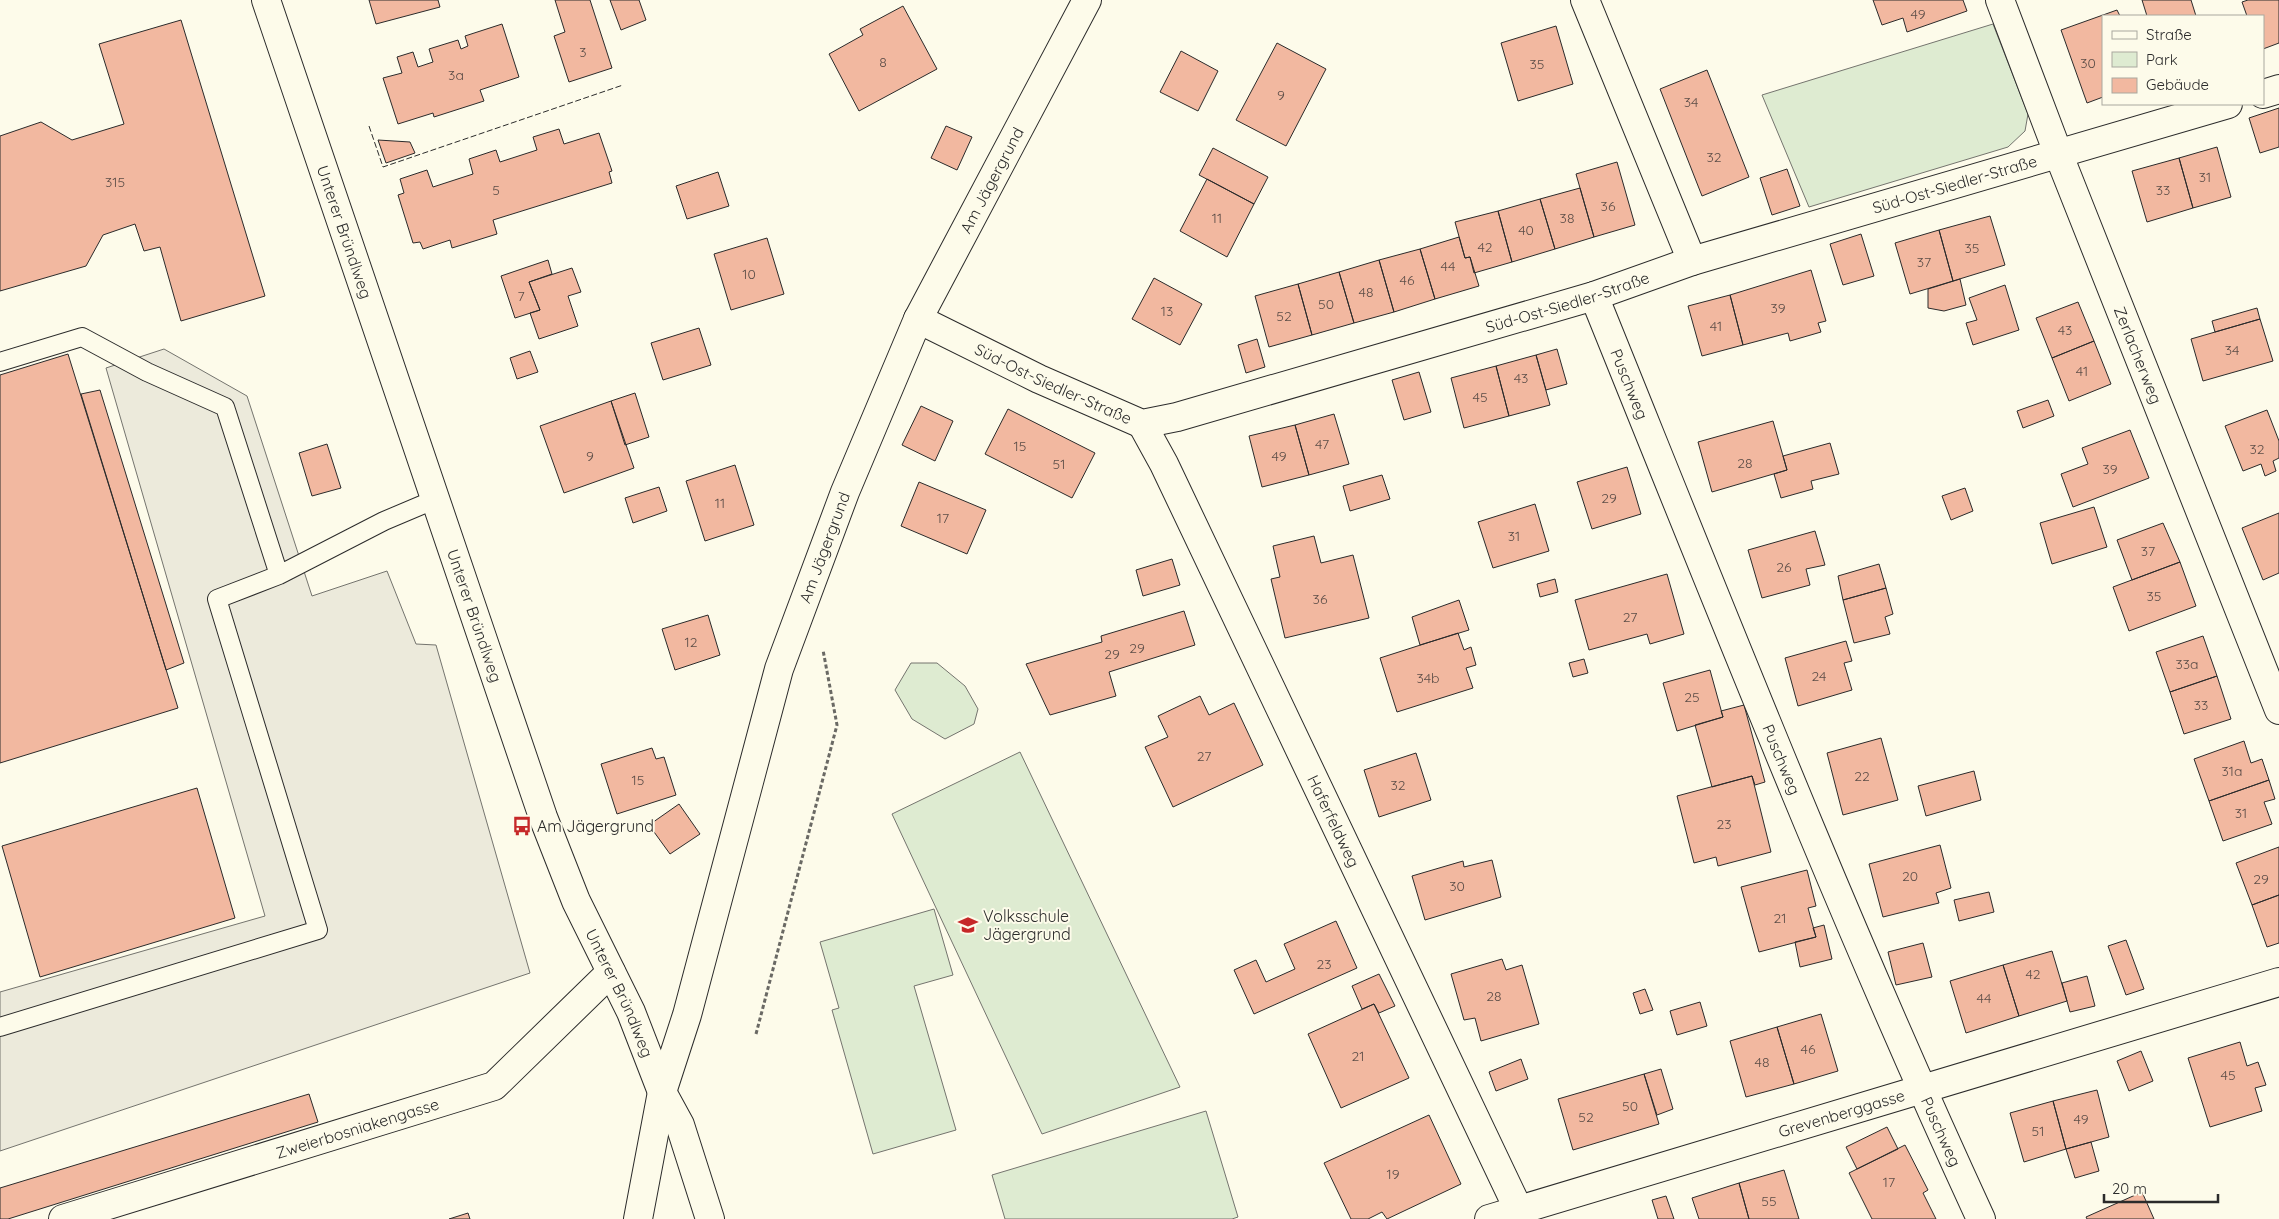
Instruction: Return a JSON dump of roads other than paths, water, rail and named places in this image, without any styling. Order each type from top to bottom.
[{"type":"street","name":"Unterer Bründlweg","points":[[266,0],[543,817],[576,901],[631,1012],[662,1092],[680,1125],[710,1219]]},
{"type":"street","name":"Am Jägergrund","points":[[638,1219],[662,1092],[687,1015],[779,669],[846,492],[918,319],[1086,0]]},
{"type":"street","points":[[1585,0],[1692,261]]},
{"type":"street","name":"Zerlacherweg","points":[[2000,0],[2058,153],[2279,710]]},
{"type":"street","points":[[2264,94],[2279,89]]},
{"type":"street","name":"Süd-Ost-Siedler-Straße","points":[[918,319],[1038,379],[1142,424],[1177,417],[1594,296],[1692,261],[2225,105]]},
{"type":"street","name":"Puschweg","points":[[1594,296],[1706,573],[1921,1089],[1981,1219]]},
{"type":"street","name":"Haferfeldweg","points":[[1142,424],[1164,464],[1521,1214]]},
{"type":"street","name":"Zweierbosniakengasse","points":[[64,1219],[494,1086],[611,972]]},
{"type":"street","name":"Grevenberggasse","points":[[1489,1219],[1521,1214],[1921,1089],[2279,982]]},
{"type":"lane","points":[[0,362],[82,337],[147,372],[224,407],[279,575]]},
{"type":"lane","points":[[0,1027],[318,930],[217,599],[279,575],[384,521],[436,499]]},
{"type":"place","name":"Am Jägergrund","points":[[522,826]]},
{"type":"place","name":"Volksschule Jägergrund","points":[[968,925]]}]
